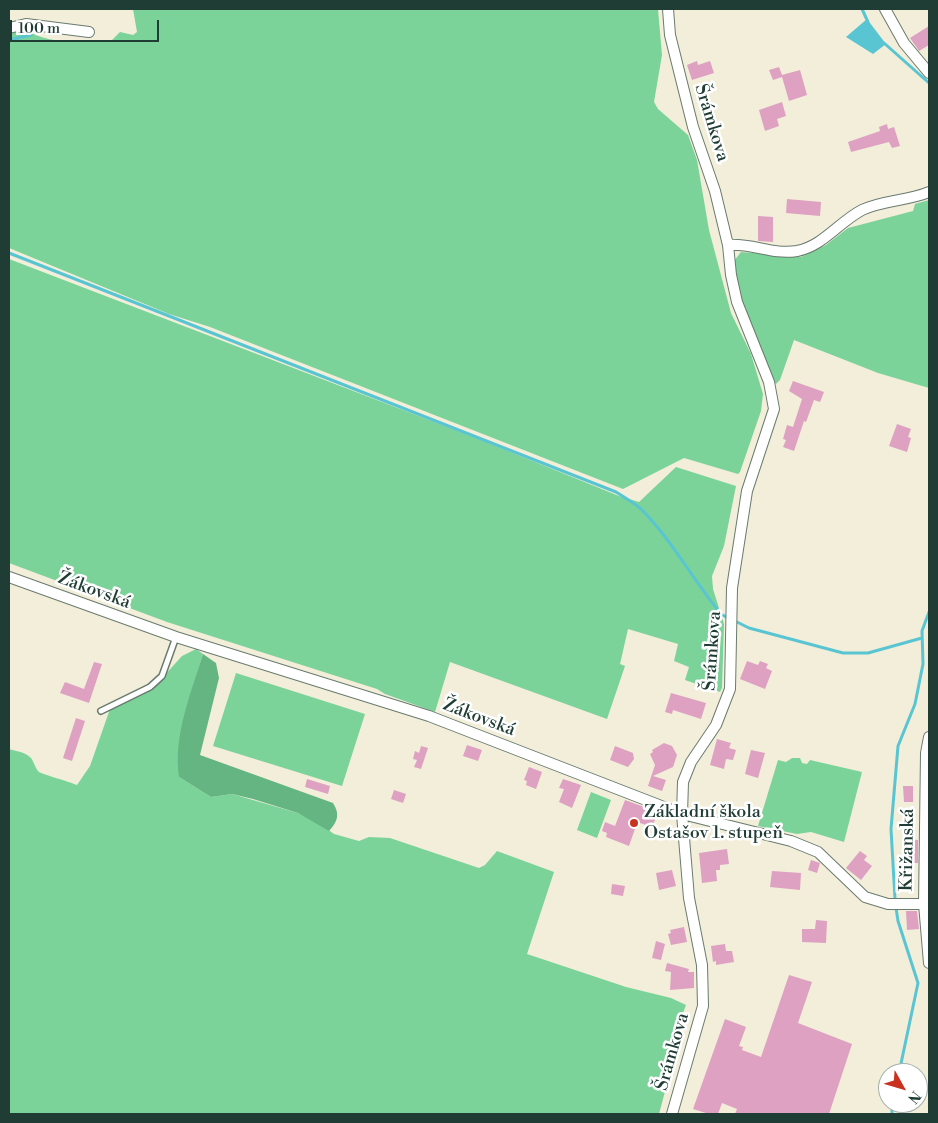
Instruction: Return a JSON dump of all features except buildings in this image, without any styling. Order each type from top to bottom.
[{"type":"street","name":"Šrámkova","points":[[668,9],[670,35],[690,118],[716,191],[728,245],[730,276],[737,302],[769,382],[774,409],[745,501],[732,588],[730,690],[716,725],[691,762],[683,782],[682,814],[689,898],[702,965],[703,1006],[672,1114]]},
{"type":"street","points":[[885,9],[904,43],[929,73]]},
{"type":"street","points":[[9,28],[26,24],[90,32]]},
{"type":"street","points":[[728,245],[740,244],[778,253],[799,251],[819,242],[850,217],[864,209],[929,192]]},
{"type":"street","name":"Žákovská","points":[[9,578],[176,637],[430,716],[682,814],[791,841],[818,852],[865,897],[888,904],[924,904]]},
{"type":"street","name":"Křižanská","points":[[929,737],[926,753],[924,904],[929,963]]},
{"type":"lane","points":[[101,711],[150,687],[156,682],[162,676],[176,637]]},
{"type":"green space","points":[[133,9],[658,9],[662,55],[654,102],[658,109],[688,135],[697,160],[709,230],[731,313],[751,354],[763,394],[761,411],[740,472],[738,474],[684,458],[623,489],[210,327],[169,314],[9,248],[9,34],[23,29],[44,38],[55,40],[77,42],[111,41],[120,32],[133,35],[137,32]]},
{"type":"green space","points":[[929,200],[929,388],[878,373],[794,340],[780,380],[776,384],[738,292],[734,261],[741,252],[801,257],[826,245],[848,228],[913,211],[915,204]]},
{"type":"green space","points":[[9,259],[476,438],[619,496],[639,502],[676,467],[736,486],[724,546],[712,576],[713,589],[724,624],[722,688],[720,692],[685,680],[689,667],[674,661],[678,644],[628,629],[620,664],[625,666],[607,719],[450,662],[435,712],[385,694],[377,689],[167,622],[9,563]]},
{"type":"green space","points":[[196,649],[203,654],[185,713],[179,777],[211,797],[232,794],[298,813],[319,823],[334,834],[359,841],[369,837],[390,838],[479,868],[485,865],[497,851],[554,872],[527,954],[626,987],[671,998],[686,1005],[678,1026],[676,1050],[659,1114],[9,1114],[9,749],[29,756],[39,772],[77,785],[90,766],[110,709],[153,688],[182,656]]},
{"type":"green space","points":[[203,654],[216,663],[219,678],[200,755],[333,803],[337,811],[337,817],[329,831],[298,813],[253,799],[232,794],[211,797],[179,777],[178,762],[181,730]]},
{"type":"green space","points":[[236,673],[365,714],[342,786],[213,746]]},
{"type":"green space","points":[[792,758],[800,758],[802,763],[807,764],[810,760],[862,772],[844,842],[811,832],[797,834],[758,826],[778,760],[786,762]]},
{"type":"green space","points":[[591,792],[611,800],[597,838],[577,830]]},
{"type":"water","points":[[867,19],[886,44],[873,54],[846,37]]},
{"type":"waterway","points":[[862,9],[868,22]]},
{"type":"waterway","points":[[9,40],[31,35]]},
{"type":"waterway","points":[[884,43],[929,83]]},
{"type":"waterway","points":[[9,253],[616,492],[641,509],[652,521],[721,614],[726,617]]},
{"type":"waterway","points":[[895,899],[891,829],[898,746],[915,704],[923,664],[922,631],[929,612]]},
{"type":"waterway","points":[[737,622],[749,628],[843,653],[868,653],[922,638]]},
{"type":"waterway","points":[[896,908],[898,921],[918,983],[901,1063]]},
{"type":"place","name":"Základní škola Ostašov 1. stupeň","points":[[634,823]]}]
